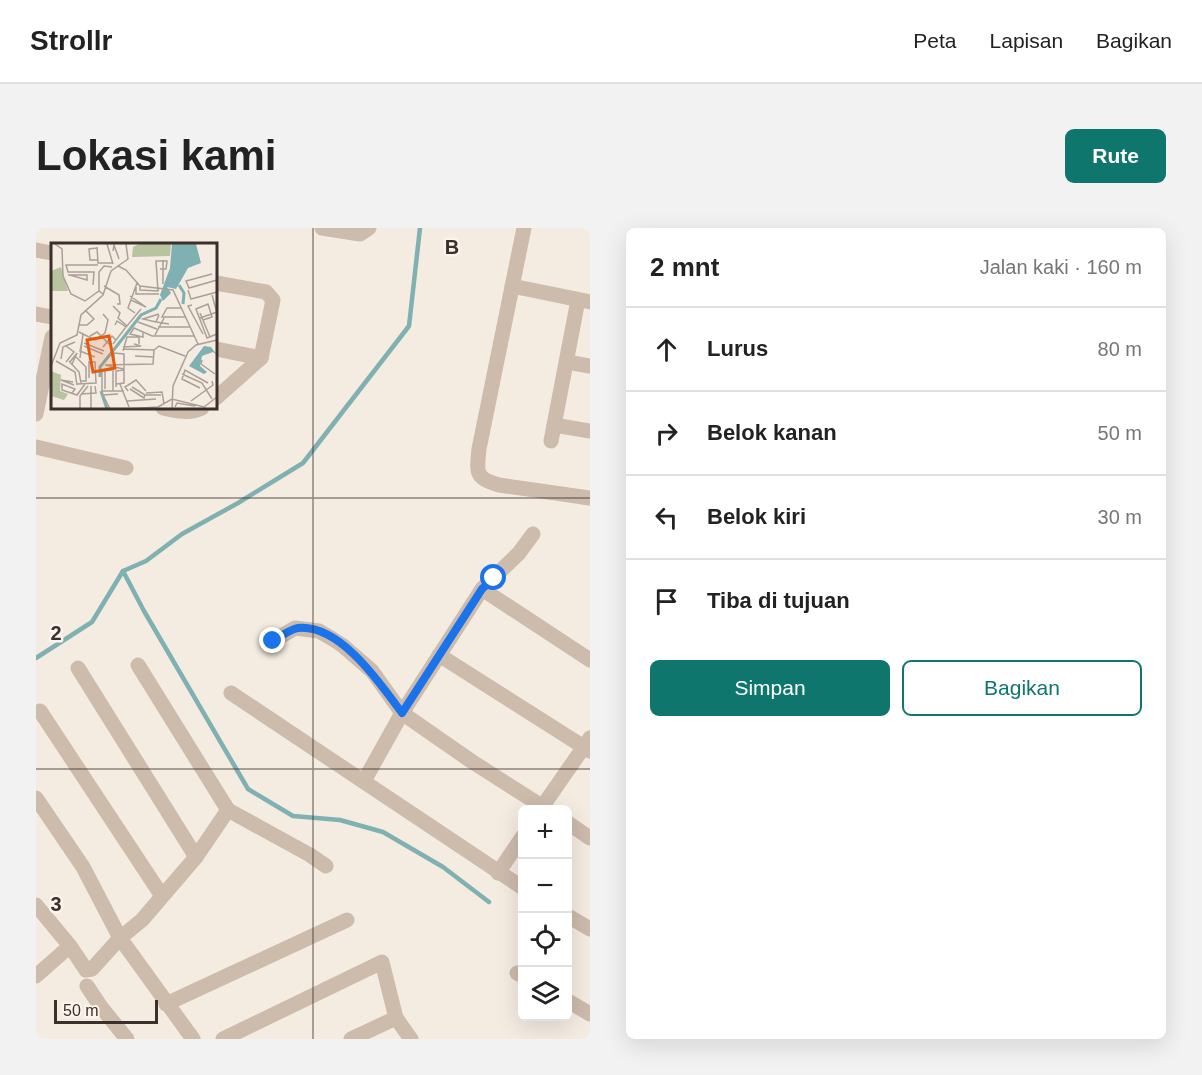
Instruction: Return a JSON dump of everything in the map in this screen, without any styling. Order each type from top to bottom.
[{"type":"street","points":[[322,228],[360,234],[369,228]]},
{"type":"street","points":[[524,228],[479,449],[477,471],[480,477],[487,482],[499,485],[590,498]]},
{"type":"street","points":[[36,250],[51,254]]},
{"type":"street","points":[[218,283],[266,292],[272,297],[272,308],[261,358],[218,396]]},
{"type":"street","points":[[512,286],[584,301],[567,363],[551,441]]},
{"type":"street","points":[[36,314],[51,317]]},
{"type":"street","points":[[36,414],[51,343]]},
{"type":"street","points":[[218,349],[261,358]]},
{"type":"street","points":[[567,363],[590,366]]},
{"type":"street","points":[[178,410],[198,410]]},
{"type":"street","points":[[554,425],[590,431]]},
{"type":"street","points":[[36,447],[126,468]]},
{"type":"street","points":[[364,781],[402,713],[482,589],[519,553],[533,534]]},
{"type":"street","points":[[482,589],[590,660]]},
{"type":"street","points":[[273,641],[295,628],[319,631],[331,638],[372,671],[402,713],[538,805]]},
{"type":"street","points":[[439,655],[588,745],[545,805]]},
{"type":"street","points":[[138,665],[228,810],[326,866]]},
{"type":"street","points":[[78,668],[196,857]]},
{"type":"street","points":[[231,693],[518,886]]},
{"type":"street","points":[[40,711],[162,896]]},
{"type":"street","points":[[36,798],[83,867],[120,938],[193,1039]]},
{"type":"street","points":[[36,906],[70,946],[81,965],[86,970],[92,969],[120,938],[142,920],[196,857],[228,810]]},
{"type":"street","points":[[572,826],[590,838]]},
{"type":"street","points":[[498,873],[518,842]]},
{"type":"street","points":[[572,919],[590,929]]},
{"type":"street","points":[[166,1004],[347,920]]},
{"type":"street","points":[[36,976],[70,946]]},
{"type":"street","points":[[223,1039],[382,962],[396,1018],[411,1039]]},
{"type":"street","points":[[87,986],[127,1039]]},
{"type":"street","points":[[572,1005],[590,1014]]},
{"type":"street","points":[[351,1039],[396,1018]]},
{"type":"waterway","points":[[36,658],[92,622],[123,571],[146,561],[182,534],[303,463],[409,326],[420,228]]},
{"type":"waterway","points":[[123,571],[248,789],[293,816],[340,820],[383,832],[443,867],[489,902]]},
{"type":"route","points":[[273,641],[295,628],[319,631],[342,645],[372,671],[402,713],[482,589],[494,578]]}]
